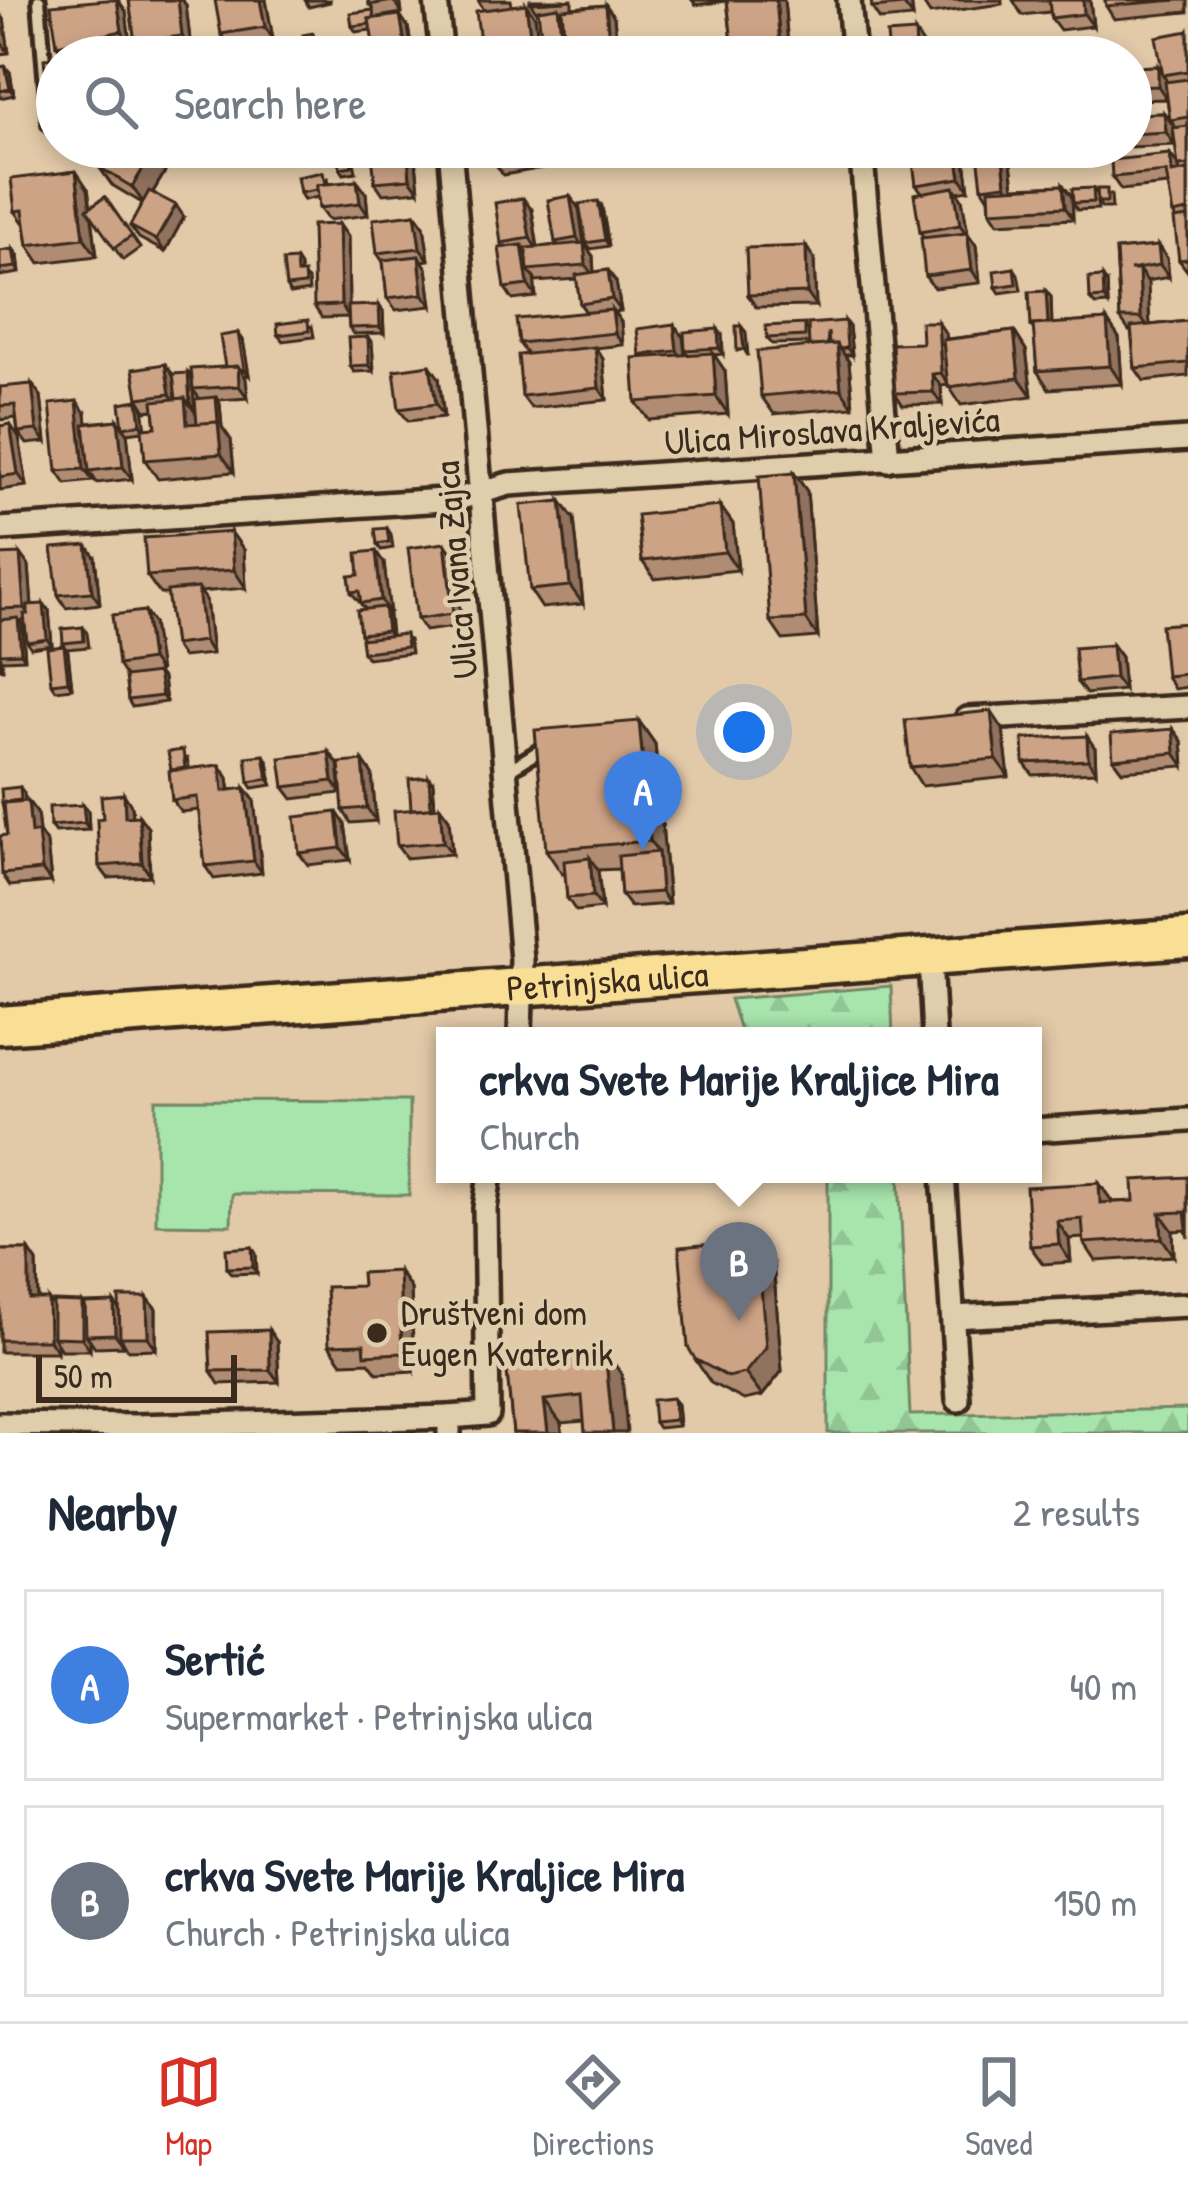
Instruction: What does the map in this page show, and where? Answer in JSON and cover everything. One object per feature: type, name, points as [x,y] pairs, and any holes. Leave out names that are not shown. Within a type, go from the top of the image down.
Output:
[{"type":"main road","name":"Petrinjska ulica","points":[[0,1025],[1188,938]]},
{"type":"street","points":[[436,0],[440,36]]},
{"type":"street","points":[[849,0],[852,36]]},
{"type":"street","name":"Ulica Ivana Zajca","points":[[452,168],[507,771],[524,986],[521,1027]]},
{"type":"street","points":[[864,168],[888,460]]},
{"type":"street","name":"Ulica Miroslava Kraljevića","points":[[0,529],[458,499],[509,484],[1188,439]]},
{"type":"street","points":[[954,719],[1188,707]]},
{"type":"street","points":[[930,958],[934,1027]]},
{"type":"street","points":[[1042,1129],[1188,1120]]},
{"type":"street","points":[[0,1424],[135,1430],[449,1425],[488,1414],[485,1208],[489,1183]]},
{"type":"street","points":[[944,1183],[958,1400]]},
{"type":"street","points":[[953,1317],[1188,1305]]},
{"type":"lane","points":[[39,0],[42,36]]},
{"type":"lane","points":[[507,771],[556,742]]},
{"type":"green space","points":[[891,986],[893,1027],[739,1027],[730,999]]},
{"type":"green space","points":[[156,1100],[409,1101],[409,1195],[232,1194],[231,1225],[156,1224]]},
{"type":"green space","points":[[828,1183],[899,1183],[910,1415],[1188,1409],[1188,1433],[828,1433]]},
{"type":"building","points":[[117,0],[122,31],[56,36],[51,5]]},
{"type":"building","points":[[129,0],[178,0],[182,36],[134,36]]},
{"type":"building","points":[[215,0],[260,0],[265,27],[221,34]]},
{"type":"building","points":[[727,0],[776,0],[779,36],[731,36]]},
{"type":"building","points":[[871,0],[904,0],[904,5],[872,8]]},
{"type":"building","points":[[1049,0],[1083,0],[1084,14],[1051,18]]},
{"type":"building","points":[[1105,0],[1177,0],[1106,6]]},
{"type":"building","points":[[526,4],[530,36],[479,36],[476,11]]},
{"type":"building","points":[[606,5],[608,36],[564,36],[562,9]]},
{"type":"building","points":[[558,7],[561,36],[541,36],[538,10]]},
{"type":"building","points":[[373,10],[370,24],[352,26],[350,13]]},
{"type":"building","points":[[400,15],[404,36],[372,36],[369,19]]},
{"type":"building","points":[[1188,31],[1188,71],[1163,75],[1156,37]]},
{"type":"building","points":[[5,66],[10,89],[0,91],[0,67]]},
{"type":"building","points":[[1152,66],[1158,66],[1158,86],[1152,86]]},
{"type":"building","points":[[1188,79],[1188,117],[1170,120],[1165,82]]},
{"type":"building","points":[[1152,113],[1164,113],[1166,132],[1152,133]]},
{"type":"building","points":[[1188,126],[1188,165],[1178,166],[1173,128]]},
{"type":"building","points":[[1170,154],[1172,173],[1188,170],[1188,211],[1173,214],[1166,172],[1112,177],[1111,168],[1152,168],[1152,156]]},
{"type":"building","points":[[101,168],[143,168],[132,187]]},
{"type":"building","points":[[373,168],[409,168],[410,179],[375,182]]},
{"type":"building","points":[[914,168],[959,168],[961,178],[916,185]]},
{"type":"building","points":[[980,168],[1004,168],[1006,184],[982,187]]},
{"type":"building","points":[[76,171],[84,238],[28,245],[23,210],[15,211],[11,179]]},
{"type":"building","points":[[323,172],[325,184],[300,193],[297,177]]},
{"type":"building","points":[[357,181],[360,203],[319,208],[317,185]]},
{"type":"building","points":[[1063,185],[1065,207],[990,211],[989,189]]},
{"type":"building","points":[[954,187],[960,225],[920,232],[914,194]]},
{"type":"building","points":[[1093,188],[1094,202],[1073,203],[1072,189]]},
{"type":"building","points":[[1097,189],[1107,189],[1107,202],[1098,202]]},
{"type":"building","points":[[149,191],[176,205],[156,240],[130,226]]},
{"type":"building","points":[[570,196],[577,238],[555,242],[548,200]]},
{"type":"building","points":[[105,197],[132,236],[114,248],[87,209]]},
{"type":"building","points":[[523,198],[530,238],[501,243],[495,203]]},
{"type":"building","points":[[598,201],[605,240],[586,243],[579,204]]},
{"type":"building","points":[[415,214],[420,248],[377,253],[373,219]]},
{"type":"building","points":[[1188,217],[1188,259],[1179,260],[1174,219]]},
{"type":"building","points":[[339,224],[341,305],[314,306],[312,225]]},
{"type":"building","points":[[967,233],[972,270],[925,276],[921,238]]},
{"type":"building","points":[[584,243],[586,265],[528,270],[526,248]]},
{"type":"building","points":[[522,245],[528,285],[505,288],[499,248]]},
{"type":"building","points":[[806,246],[807,293],[748,295],[746,248]]},
{"type":"building","points":[[1158,246],[1160,265],[1130,270],[1139,270],[1141,318],[1120,318],[1116,250]]},
{"type":"building","points":[[13,249],[16,267],[0,269],[0,251]]},
{"type":"building","points":[[419,256],[423,294],[387,298],[383,260]]},
{"type":"building","points":[[296,260],[297,274],[304,273],[305,285],[286,287],[283,261]]},
{"type":"building","points":[[1014,268],[1016,284],[996,287],[994,271]]},
{"type":"building","points":[[608,270],[612,299],[580,304],[576,275]]},
{"type":"building","points":[[1103,277],[1104,298],[1090,299],[1089,278]]},
{"type":"building","points":[[1046,291],[1048,324],[1031,326],[1029,292]]},
{"type":"building","points":[[379,305],[380,327],[349,328],[348,306]]},
{"type":"building","points":[[612,310],[615,333],[519,343],[516,319]]},
{"type":"building","points":[[308,320],[309,331],[278,335],[277,324]]},
{"type":"building","points":[[1107,320],[1110,366],[1037,371],[1033,325]]},
{"type":"building","points":[[845,321],[847,348],[829,344],[828,332],[827,345],[809,346],[808,324]]},
{"type":"building","points":[[1188,321],[1188,363],[1135,368],[1131,327]]},
{"type":"building","points":[[921,322],[938,322],[941,373],[932,374],[933,392],[895,393],[892,344],[922,343]]},
{"type":"building","points":[[674,324],[677,351],[640,355],[637,329]]},
{"type":"building","points":[[805,324],[805,336],[767,338],[766,326]]},
{"type":"building","points":[[736,326],[741,326],[744,349],[737,351]]},
{"type":"building","points":[[718,329],[719,348],[685,350],[684,332]]},
{"type":"building","points":[[1014,331],[1019,378],[948,387],[943,340]]},
{"type":"building","points":[[238,333],[241,370],[225,367],[220,336]]},
{"type":"building","points":[[368,337],[369,365],[350,366],[348,338]]},
{"type":"building","points":[[837,344],[841,389],[761,396],[757,351]]},
{"type":"building","points":[[595,347],[599,388],[522,396],[518,355]]},
{"type":"building","points":[[713,353],[716,396],[636,402],[633,358]]},
{"type":"building","points":[[165,364],[170,394],[138,398],[133,369]]},
{"type":"building","points":[[430,365],[436,404],[399,409],[394,370]]},
{"type":"building","points":[[238,366],[239,386],[193,389],[191,369]]},
{"type":"building","points":[[188,373],[190,404],[185,398],[176,399],[173,374]]},
{"type":"building","points":[[32,384],[37,430],[18,432],[15,405],[0,406],[0,387]]},
{"type":"building","points":[[216,397],[218,422],[197,424],[195,399]]},
{"type":"building","points":[[185,398],[187,424],[218,422],[221,454],[145,460],[142,428],[156,427],[153,401]]},
{"type":"building","points":[[138,400],[141,424],[123,427],[120,403]]},
{"type":"building","points":[[77,401],[84,469],[57,471],[50,404]]},
{"type":"building","points":[[118,420],[123,467],[89,471],[84,424]]},
{"type":"building","points":[[10,424],[18,474],[0,477],[0,426]]},
{"type":"building","points":[[794,473],[806,619],[770,621],[759,476]]},
{"type":"building","points":[[561,501],[570,586],[530,590],[521,505]]},
{"type":"building","points":[[720,506],[725,552],[642,561],[637,515]]},
{"type":"building","points":[[387,528],[389,542],[377,544],[375,529]]},
{"type":"building","points":[[231,532],[234,570],[147,576],[144,538]]},
{"type":"building","points":[[445,543],[453,614],[417,619],[408,548]]},
{"type":"building","points":[[87,545],[92,592],[58,595],[52,548]]},
{"type":"building","points":[[376,551],[381,600],[361,603],[359,591],[351,592],[349,576],[359,575],[357,553]]},
{"type":"building","points":[[20,554],[24,608],[0,609],[0,555]]},
{"type":"building","points":[[198,588],[204,641],[174,645],[167,591]]},
{"type":"building","points":[[44,604],[47,639],[27,642],[24,614],[28,614],[28,605]]},
{"type":"building","points":[[384,607],[387,631],[360,634],[357,610]]},
{"type":"building","points":[[145,611],[151,660],[118,665],[112,615]]},
{"type":"building","points":[[18,618],[21,653],[0,654],[0,620]]},
{"type":"building","points":[[1188,623],[1188,674],[1166,676],[1161,625]]},
{"type":"building","points":[[83,627],[84,641],[63,643],[62,629]]},
{"type":"building","points":[[405,634],[407,647],[363,652],[361,639]]},
{"type":"building","points":[[1112,645],[1115,678],[1077,682],[1074,648]]},
{"type":"building","points":[[64,646],[68,681],[51,683],[47,648]]},
{"type":"building","points":[[158,673],[162,696],[128,700],[125,677]]},
{"type":"building","points":[[991,711],[996,759],[910,767],[905,720]]},
{"type":"building","points":[[639,721],[650,841],[546,850],[535,730]]},
{"type":"building","points":[[1173,729],[1175,753],[1113,759],[1111,734]]},
{"type":"building","points":[[1087,736],[1088,760],[1024,763],[1023,739]]},
{"type":"building","points":[[183,750],[185,768],[171,770],[168,752]]},
{"type":"building","points":[[329,752],[333,781],[284,787],[280,758]]},
{"type":"building","points":[[264,755],[268,779],[249,782],[246,757]]},
{"type":"building","points":[[363,761],[367,808],[343,810],[339,763]]},
{"type":"building","points":[[220,765],[223,791],[245,788],[254,861],[205,866],[197,797],[172,800],[169,771]]},
{"type":"building","points":[[429,777],[431,808],[411,809],[409,779]]},
{"type":"building","points":[[20,787],[21,800],[2,802],[1,789]]},
{"type":"building","points":[[124,794],[125,817],[139,816],[142,863],[99,866],[101,796]]},
{"type":"building","points":[[28,801],[31,833],[38,832],[42,870],[2,874],[0,836],[7,835],[4,803]]},
{"type":"building","points":[[83,805],[85,823],[50,826],[49,807]]},
{"type":"building","points":[[440,807],[443,842],[397,846],[394,811]]},
{"type":"building","points":[[337,812],[341,848],[299,853],[295,817]]},
{"type":"building","points":[[658,852],[661,892],[621,895],[618,856]]},
{"type":"building","points":[[590,858],[593,896],[567,898],[564,861]]},
{"type":"building","points":[[1188,1177],[1188,1236],[1185,1212],[1160,1213],[1162,1238],[1084,1243],[1082,1219],[1057,1221],[1059,1244],[1030,1246],[1026,1187],[1099,1183],[1100,1203],[1134,1201],[1133,1180]]},
{"type":"building","points":[[757,1240],[766,1347],[745,1373],[728,1377],[695,1359],[688,1347],[679,1247]]},
{"type":"building","points":[[252,1247],[253,1267],[227,1268],[226,1249]]},
{"type":"building","points":[[0,1250],[29,1250],[29,1299],[48,1299],[49,1340],[0,1340]]},
{"type":"building","name":"Društveni dom Eugen Kvaternik","points":[[399,1271],[402,1353],[365,1355],[364,1344],[329,1345],[326,1287],[362,1286],[361,1273]]},
{"type":"building","points":[[119,1297],[147,1297],[148,1337],[120,1337]]},
{"type":"building","points":[[53,1301],[82,1302],[82,1338],[53,1337]]},
{"type":"building","points":[[114,1302],[115,1334],[86,1335],[85,1303]]},
{"type":"building","points":[[269,1330],[270,1370],[211,1371],[209,1332]]},
{"type":"building","points":[[605,1351],[613,1433],[585,1433],[582,1396],[544,1400],[548,1433],[513,1433],[506,1361]]},
{"type":"building","points":[[673,1398],[675,1420],[654,1422],[652,1400]]},
{"type":"place","name":"Sertić","points":[[643,850]]},
{"type":"place","name":"crkva Svete Marije Kraljice Mira","points":[[739,1321]]},
{"type":"place","name":"Društveni dom Eugen Kvaternik","points":[[377,1333]]}]
